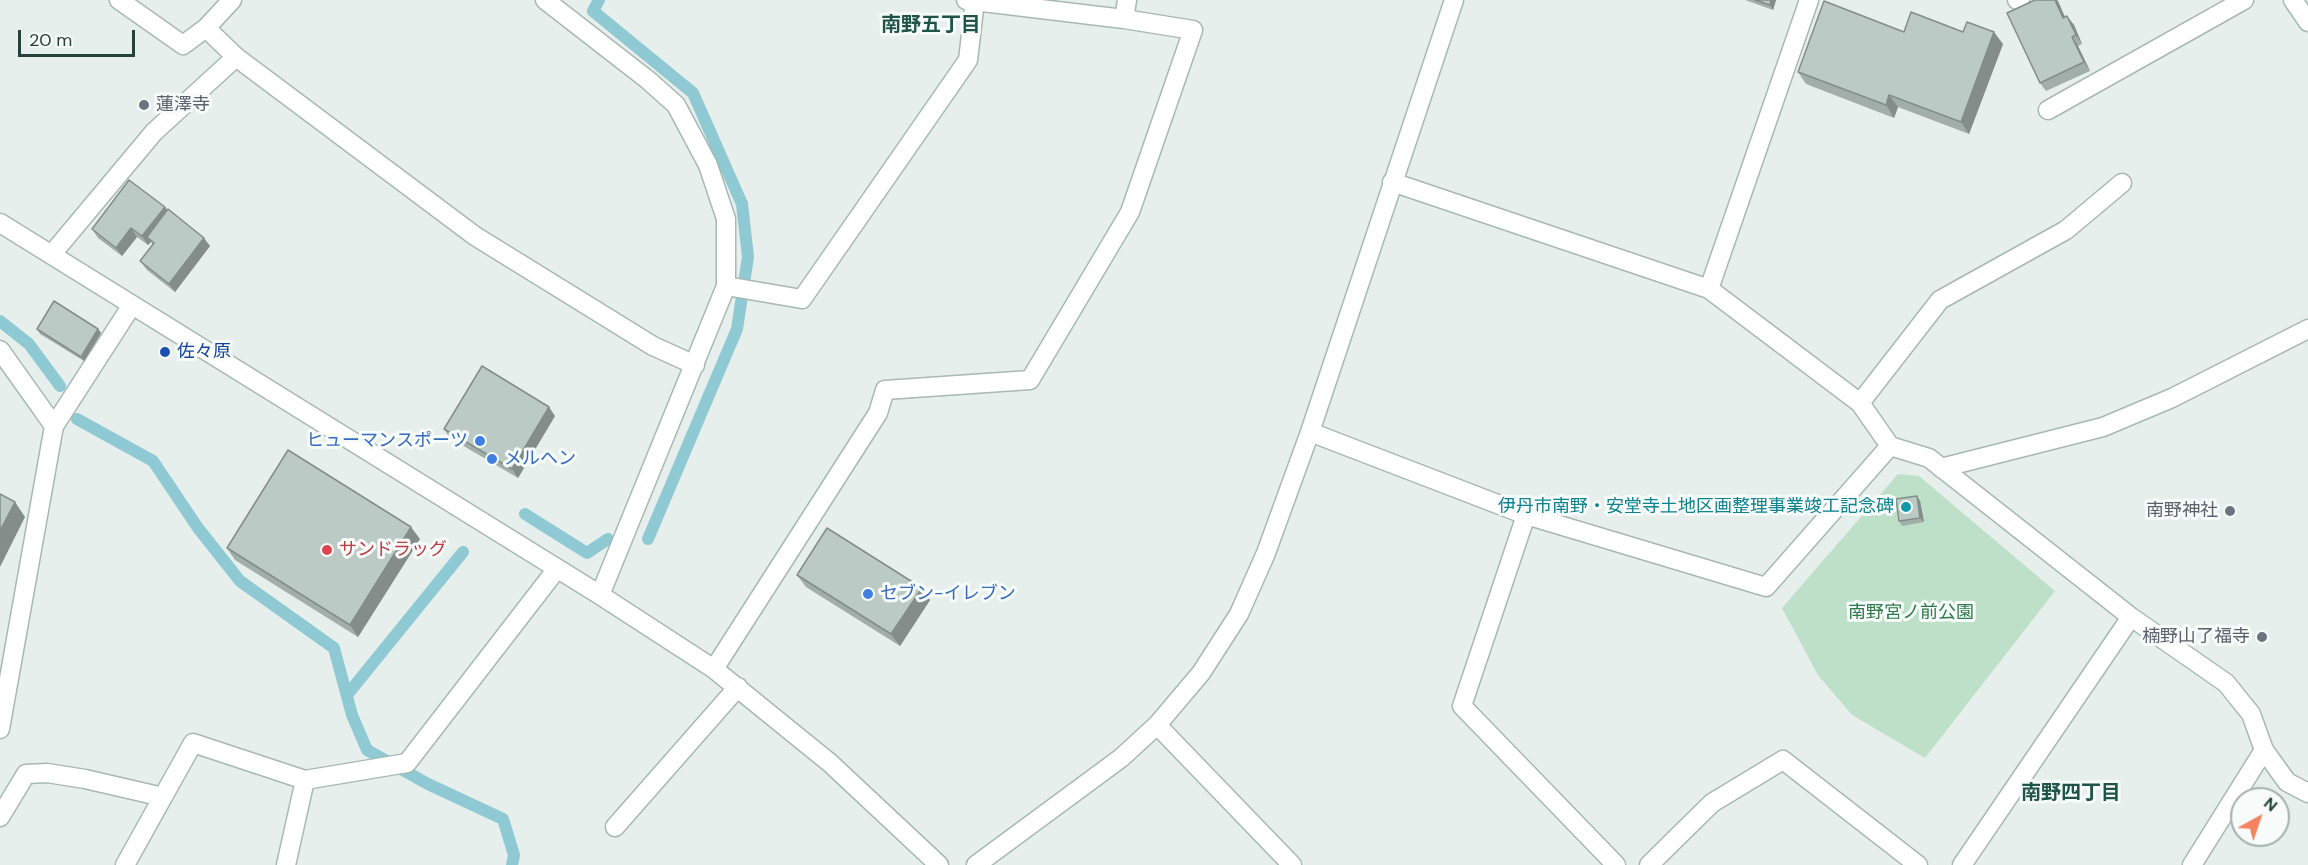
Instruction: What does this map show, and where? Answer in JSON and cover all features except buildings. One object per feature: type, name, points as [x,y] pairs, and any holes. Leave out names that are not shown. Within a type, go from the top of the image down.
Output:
[{"type":"street","points":[[119,0],[183,45],[206,28],[232,0]]},
{"type":"street","points":[[545,0],[648,80],[676,105],[708,165],[726,219],[726,286],[600,595]]},
{"type":"street","points":[[1124,19],[1127,0]]},
{"type":"street","points":[[976,865],[1121,758],[1157,725],[1201,673],[1239,614],[1266,553],[1310,432],[1454,0]]},
{"type":"street","points":[[1709,289],[1809,0]]},
{"type":"street","points":[[2049,110],[2244,0]]},
{"type":"street","points":[[2293,0],[2308,22]]},
{"type":"street","points":[[714,669],[878,413],[885,390],[1030,380],[1130,212],[1193,30],[1124,19],[971,1],[968,60],[802,299],[726,286]]},
{"type":"street","points":[[206,28],[236,57],[475,236],[653,346],[695,365]]},
{"type":"street","points":[[52,254],[154,132],[236,57]]},
{"type":"street","points":[[1392,182],[1709,289],[1860,403],[1890,446],[1929,458],[2131,617],[2226,683],[2251,714],[2264,750],[2287,782],[2308,793]]},
{"type":"street","points":[[1860,403],[1940,300],[2066,230],[2122,183]]},
{"type":"street","points":[[0,223],[556,570],[600,595],[714,669],[830,763],[939,865]]},
{"type":"street","points":[[0,729],[54,426],[132,304]]},
{"type":"street","points":[[1941,468],[2103,427],[2172,398],[2308,329]]},
{"type":"street","points":[[0,350],[54,426]]},
{"type":"street","points":[[1310,432],[1526,515],[1766,587],[1890,446]]},
{"type":"street","points":[[1526,515],[1462,706],[1616,865]]},
{"type":"street","points":[[125,865],[193,743],[305,780],[407,763],[556,570]]},
{"type":"street","points":[[1962,865],[2131,617]]},
{"type":"street","points":[[615,827],[738,687]]},
{"type":"street","points":[[1157,725],[1292,865]]},
{"type":"street","points":[[2192,865],[2264,750]]},
{"type":"street","points":[[1648,865],[1712,803],[1783,760],[1918,865]]},
{"type":"street","points":[[0,816],[5,790],[26,774],[47,773],[163,798]]},
{"type":"street","points":[[286,865],[305,780]]},
{"type":"green space","name":"南野宮ノ前公園","points":[[1898,474],[1919,476],[2055,591],[1925,758],[1852,715],[1818,675],[1782,608]]},
{"type":"waterway","points":[[599,0],[593,11],[693,93],[742,204],[748,257],[737,329],[648,539]]},
{"type":"waterway","points":[[0,321],[29,344],[60,386]]},
{"type":"waterway","points":[[77,419],[153,461],[198,528],[240,581],[334,648],[352,715],[367,750],[428,784],[503,819],[514,855],[512,865]]},
{"type":"waterway","points":[[525,514],[587,553],[608,539]]},
{"type":"waterway","points":[[347,695],[463,552]]},
{"type":"place","name":"蓮澤寺","points":[[144,105]]},
{"type":"place","name":"佐々原","points":[[165,352]]},
{"type":"place","name":"ヒューマンスポーツ","points":[[480,441]]},
{"type":"place","name":"メルヘン","points":[[492,459]]},
{"type":"place","name":"伊丹市南野・安堂寺土地区画整理事業竣工記念碑","points":[[1906,507]]},
{"type":"place","name":"南野神社","points":[[2230,511]]},
{"type":"place","name":"サンドラッグ","points":[[327,550]]},
{"type":"place","name":"セブン-イレブン","points":[[868,594]]},
{"type":"place","name":"楠野山了福寺","points":[[2262,637]]},
{"type":"district","name":"南野五丁目","points":[[931,26]]},
{"type":"district","name":"南野四丁目","points":[[2071,794]]}]
